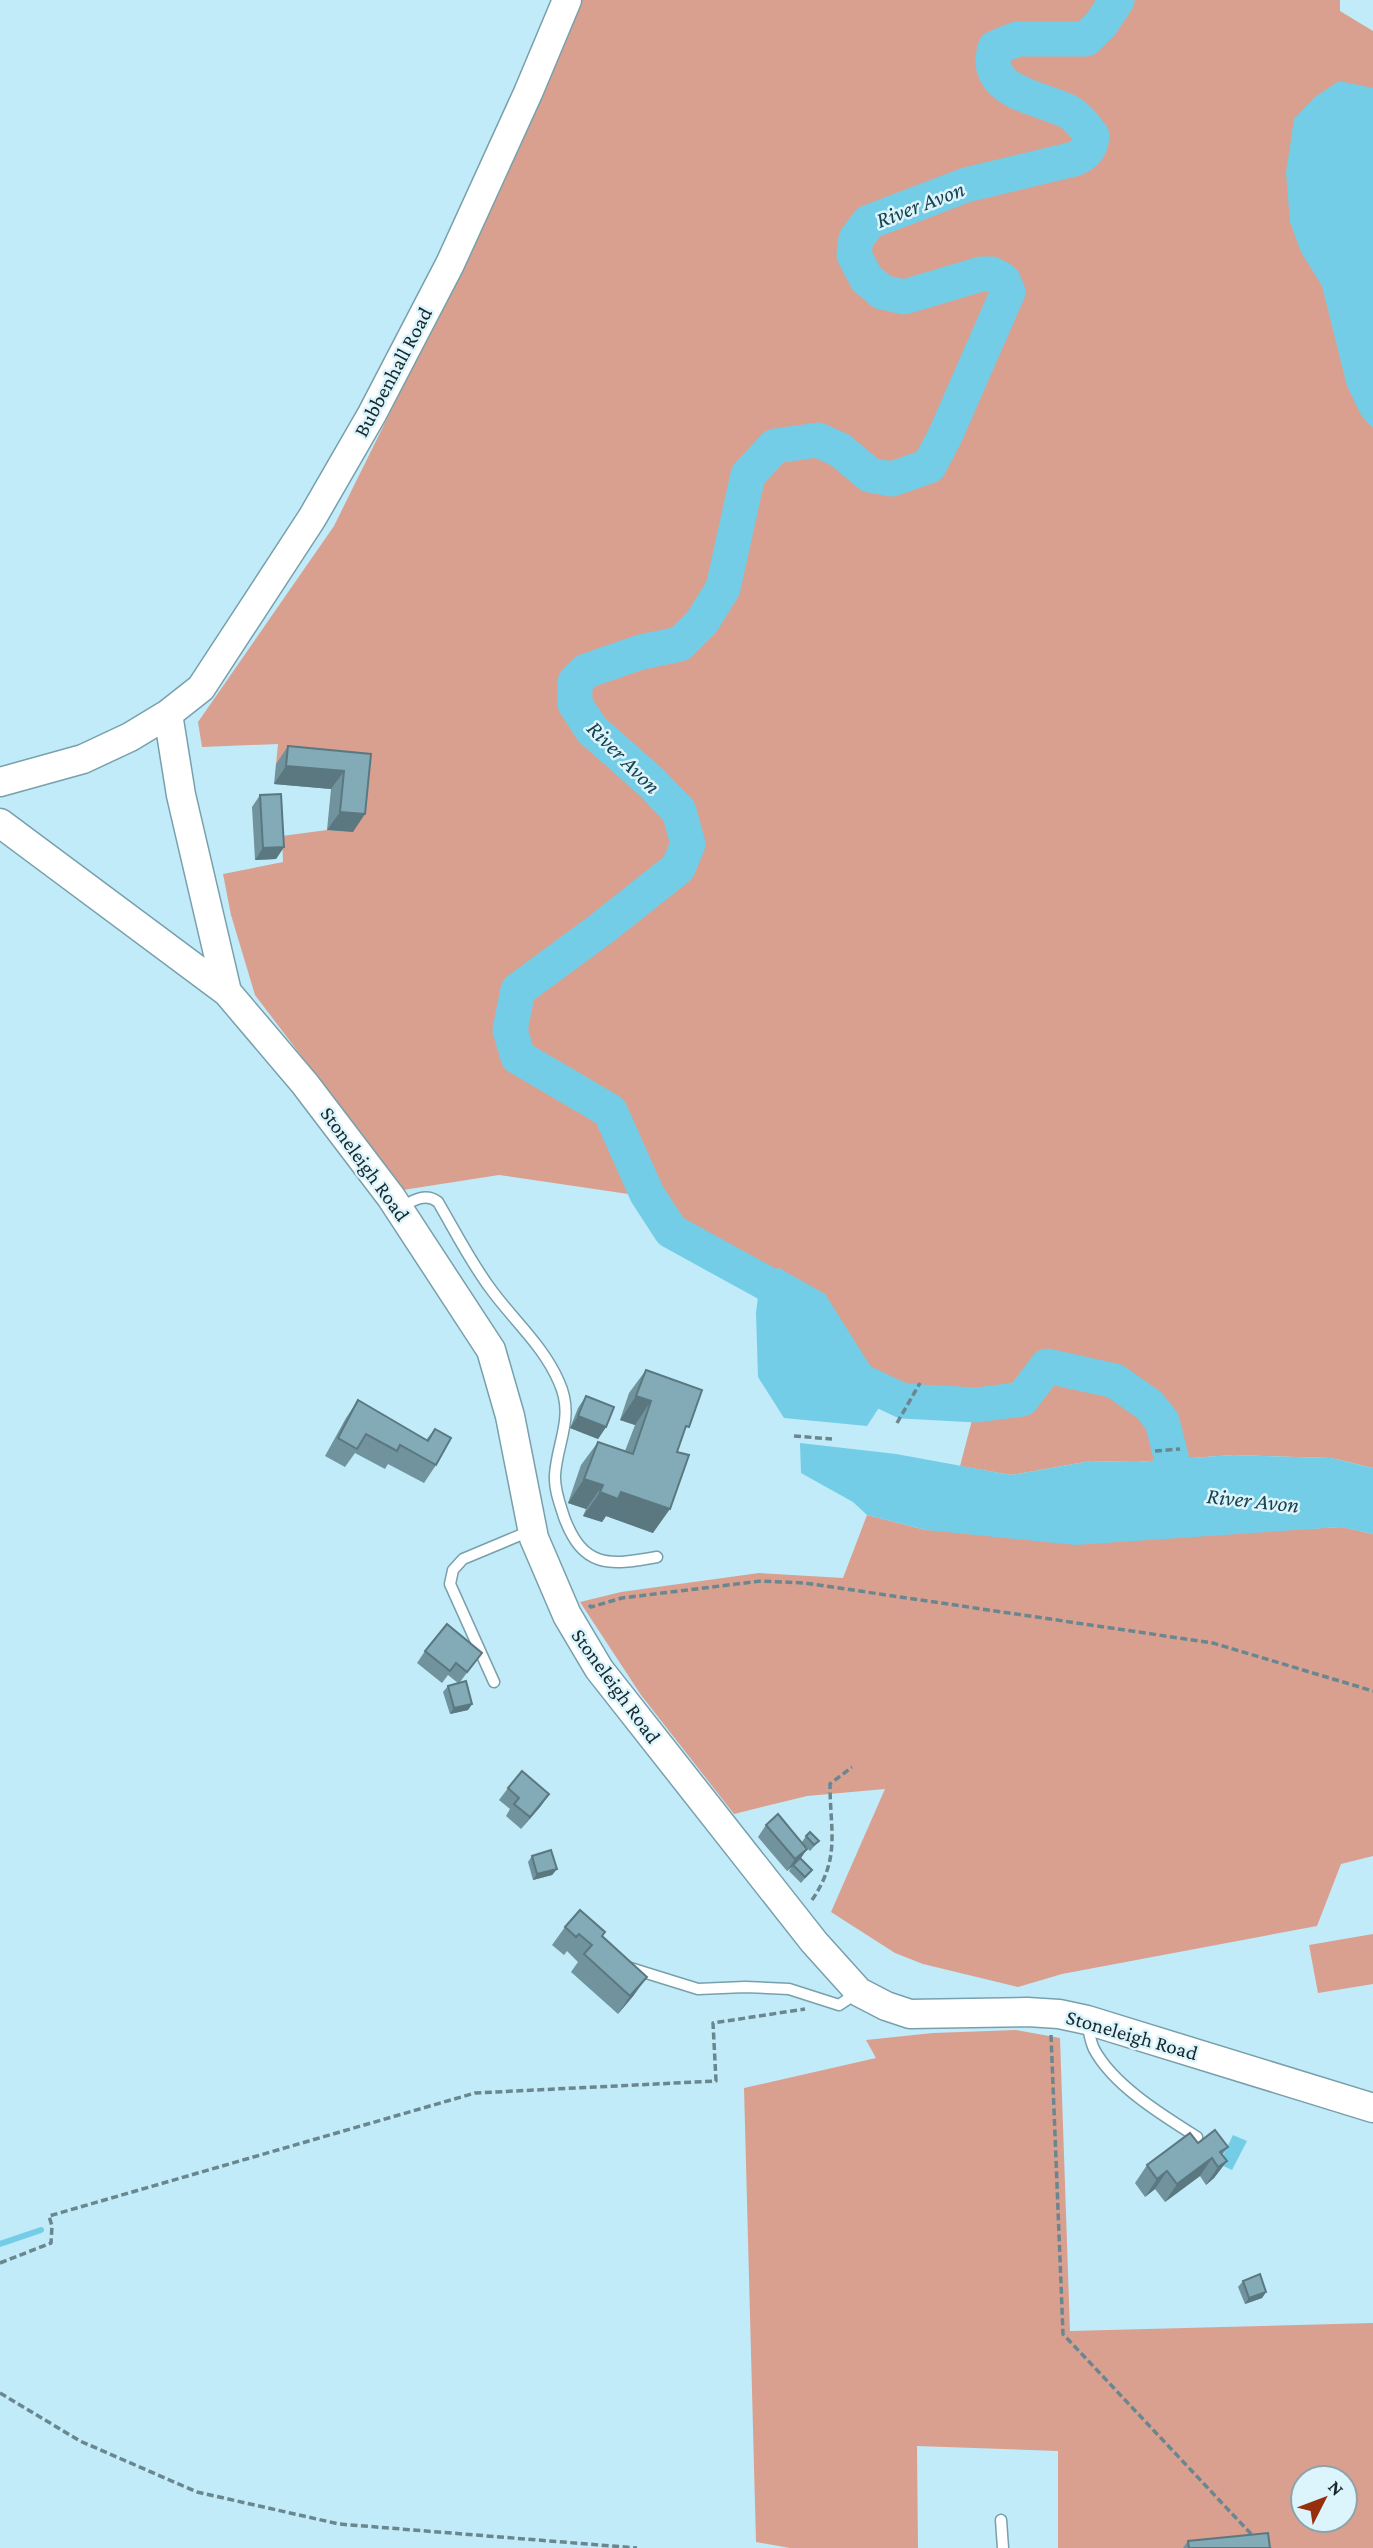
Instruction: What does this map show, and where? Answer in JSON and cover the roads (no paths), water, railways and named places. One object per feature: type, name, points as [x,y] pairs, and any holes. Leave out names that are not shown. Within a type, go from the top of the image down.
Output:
[{"type":"street","name":"Bubbenhall Road","points":[[0,782],[83,759],[130,737],[168,714],[201,688],[312,518],[372,414],[450,264],[567,0]]},
{"type":"street","points":[[168,714],[183,807],[227,992]]},
{"type":"street","name":"Stoneleigh Road","points":[[0,823],[227,992],[305,1084],[398,1209],[491,1350],[510,1416],[533,1529],[566,1615],[599,1669],[801,1925],[859,1992],[886,2006],[910,2014],[1050,2013],[1087,2020],[1373,2108]]},
{"type":"lane","points":[[398,1209],[421,1197],[432,1198],[438,1202],[461,1245],[491,1290],[526,1329],[558,1380],[565,1396],[566,1422],[555,1476],[558,1499],[573,1539],[599,1561],[619,1563],[657,1558]]},
{"type":"lane","points":[[494,1682],[450,1584],[453,1570],[463,1559],[533,1529]]},
{"type":"lane","points":[[617,1964],[698,1989],[789,1989],[822,2002],[839,2005],[859,1992]]},
{"type":"lane","points":[[1087,2020],[1093,2047],[1111,2074],[1197,2137]]},
{"type":"lane","points":[[1001,2520],[1003,2548]]},
{"type":"water","points":[[1339,81],[1373,88],[1373,428],[1361,415],[1347,386],[1322,286],[1301,252],[1290,222],[1286,173],[1294,119],[1315,97]]},
{"type":"water","points":[[779,1268],[825,1294],[888,1394],[867,1426],[784,1418],[758,1377],[756,1313],[760,1280]]},
{"type":"water","points":[[800,1443],[896,1454],[1011,1475],[1091,1461],[1136,1462],[1233,1455],[1331,1458],[1373,1468],[1373,1534],[1341,1527],[1075,1545],[926,1530],[867,1515],[853,1502],[801,1473]]},
{"type":"water","points":[[1233,2135],[1247,2141],[1232,2170],[1219,2164]]},
{"type":"waterway","name":"River Avon","points":[[797,1309],[791,1297],[671,1231],[647,1194],[610,1111],[518,1057],[510,1030],[518,990],[678,868],[688,844],[679,811],[651,782],[592,730],[575,704],[575,682],[586,671],[641,652],[680,644],[702,622],[723,588],[748,475],[775,446],[818,440],[840,450],[870,475],[892,479],[929,466],[945,436],[1008,292],[1003,280],[992,274],[981,274],[904,297],[882,292],[866,278],[854,255],[856,239],[869,222],[966,185],[1074,159],[1084,153],[1089,148],[1092,136],[1082,123],[1069,112],[1029,97],[1005,84],[997,75],[993,63],[995,48],[1017,39],[1086,39],[1101,24],[1117,0]]},
{"type":"waterway","name":"River Avon","points":[[846,1374],[903,1401],[977,1405],[1022,1399],[1047,1366],[1115,1381],[1149,1405],[1162,1421],[1180,1492],[1192,1493]]},
{"type":"waterway","points":[[0,2244],[41,2230]]}]
